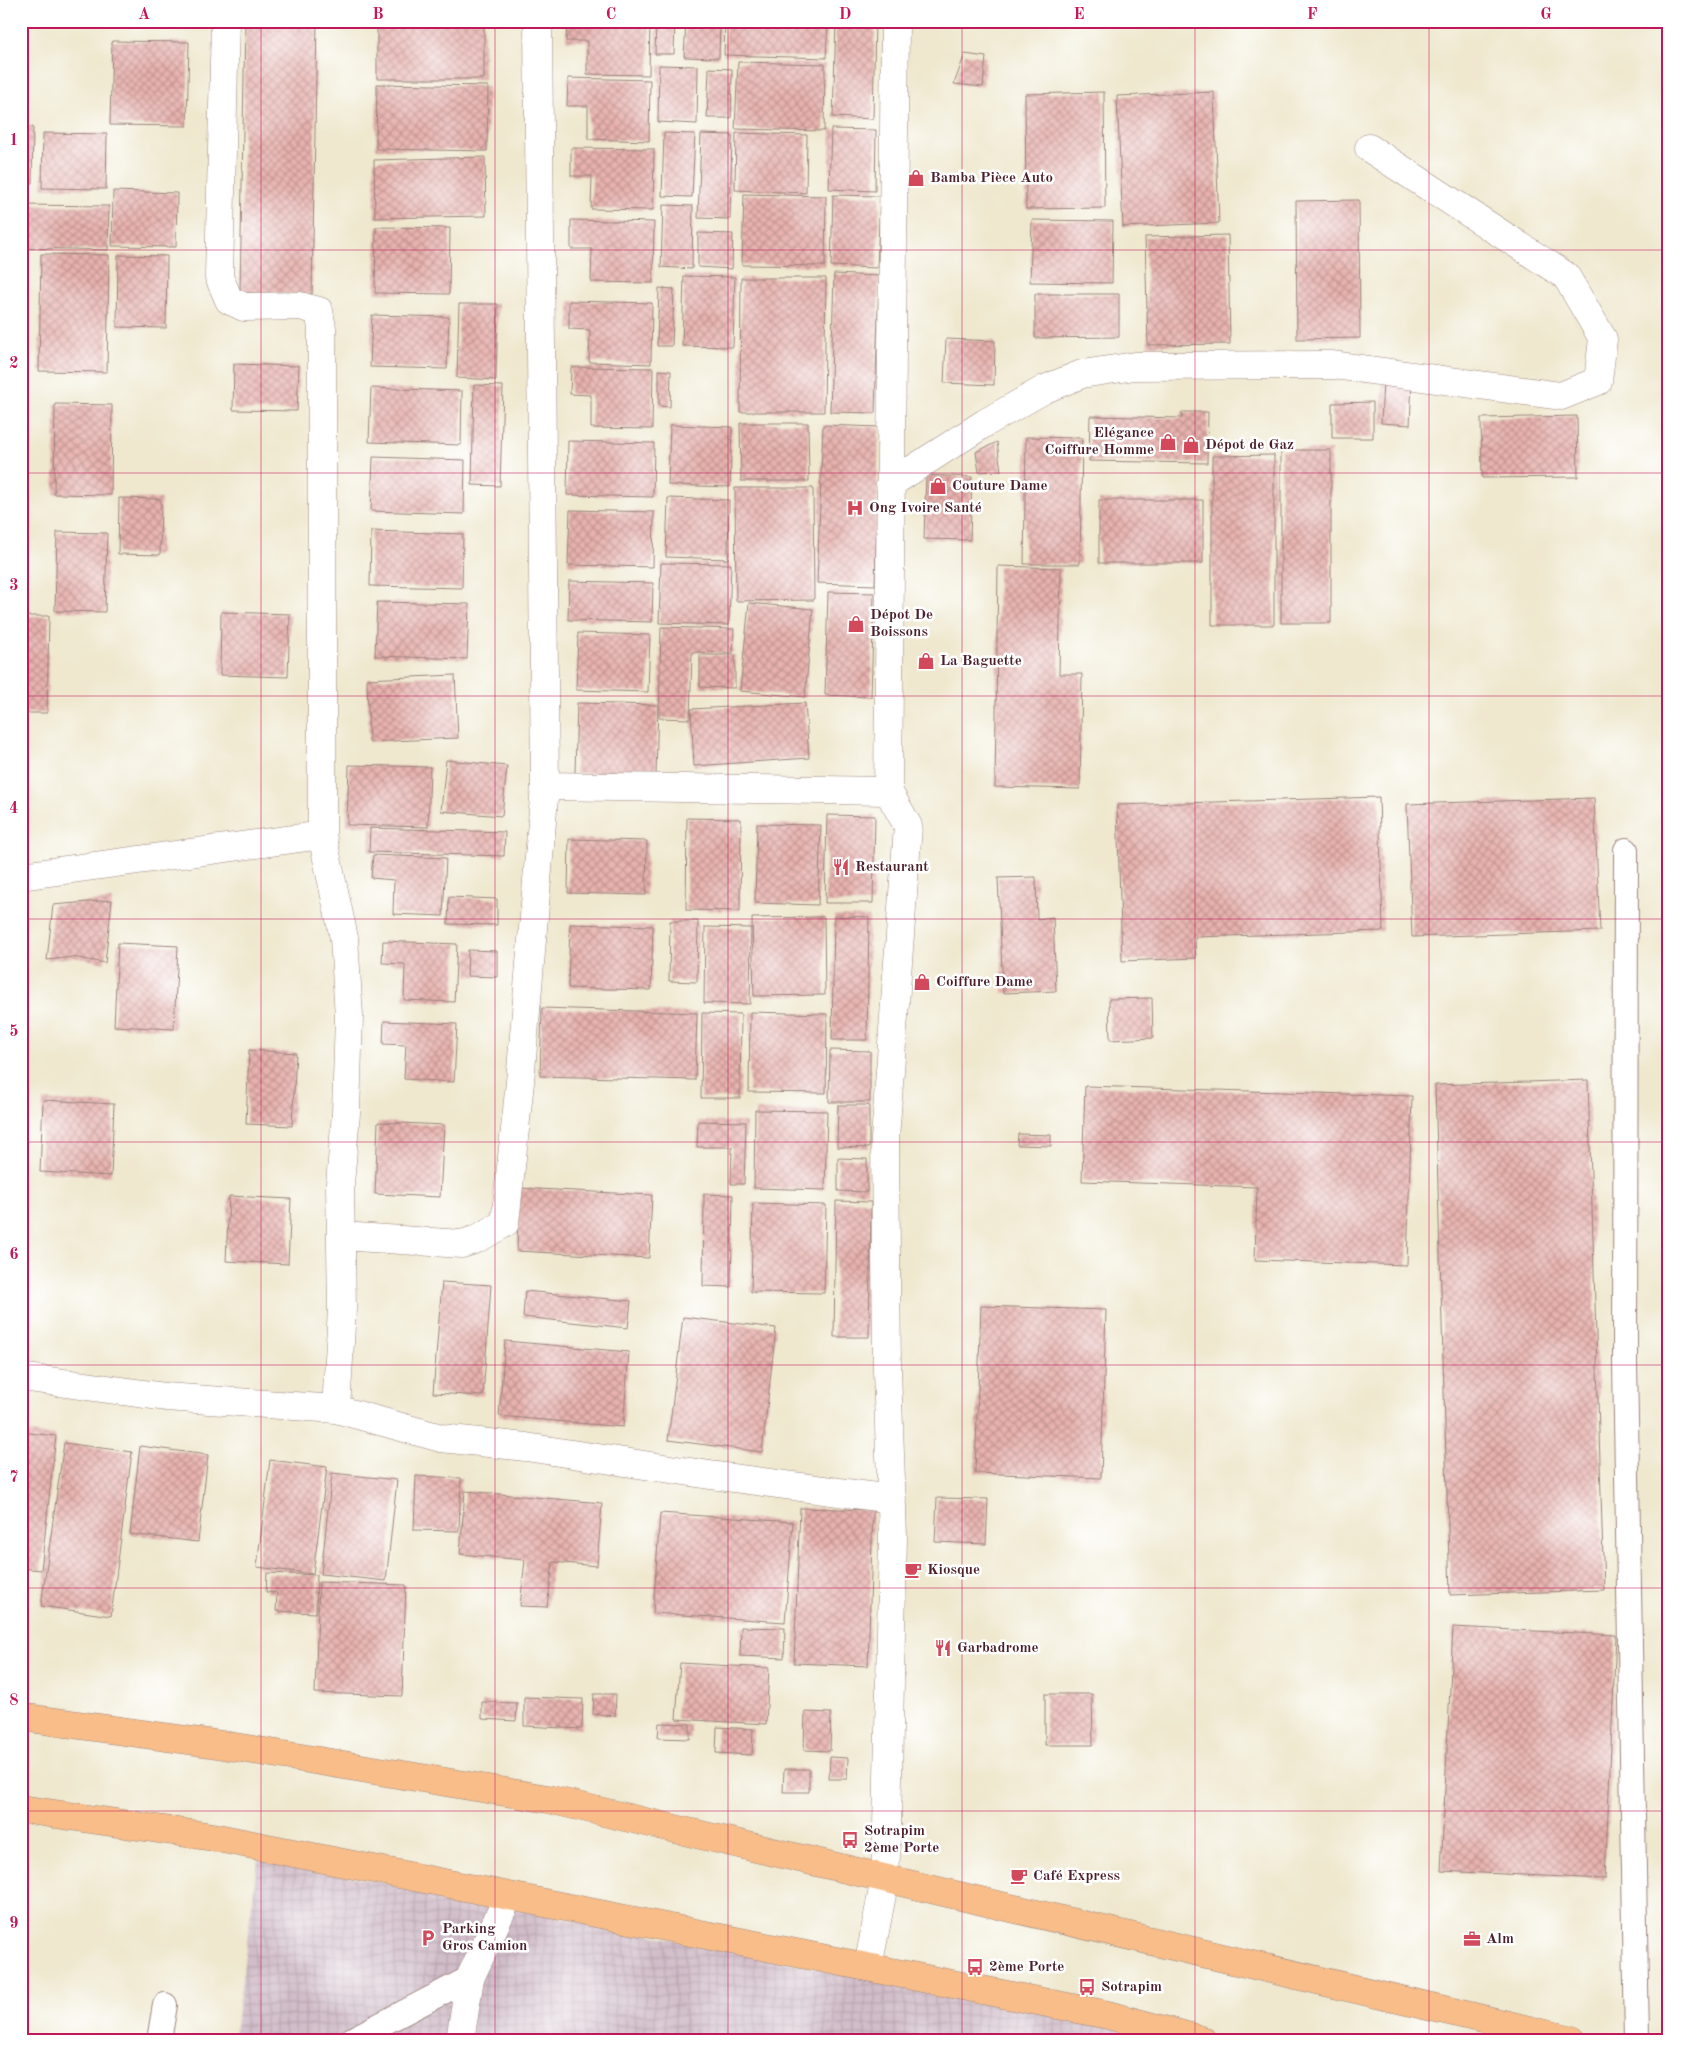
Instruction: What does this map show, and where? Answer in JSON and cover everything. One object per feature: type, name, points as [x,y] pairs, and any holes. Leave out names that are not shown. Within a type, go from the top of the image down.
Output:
[{"type":"main road","points":[[21,1717],[223,1745],[548,1799],[1572,2040]]},
{"type":"main road","points":[[21,1809],[213,1837],[1108,2015],[1202,2040]]},
{"type":"street","points":[[225,21],[219,277],[229,300],[244,308],[300,306],[318,311],[322,328],[322,835],[334,883],[344,938],[350,1016],[346,1113],[340,1184],[342,1309],[336,1409]]},
{"type":"street","points":[[341,1236],[462,1244],[477,1239],[505,1223],[520,1082],[545,786],[538,21]]},
{"type":"street","points":[[868,1967],[885,1879],[893,1556],[887,1371],[885,1139],[908,826],[888,791],[895,21]]},
{"type":"street","points":[[890,484],[985,423],[1045,388],[1082,374],[1135,366],[1333,365],[1561,396],[1598,380],[1603,339],[1566,276],[1369,148]]},
{"type":"street","points":[[545,786],[888,791]]},
{"type":"street","points":[[21,876],[322,835]]},
{"type":"street","points":[[21,1377],[166,1397],[336,1409],[441,1438],[526,1447],[710,1476],[892,1499]]},
{"type":"street","points":[[460,2040],[470,1978],[508,1896]]},
{"type":"lane","points":[[1626,850],[1625,1362],[1637,2040]]},
{"type":"lane","points":[[351,2040],[470,1978]]},
{"type":"lane","points":[[159,2040],[165,2005]]},
{"type":"path","points":[[1448,21],[1448,26]]},
{"type":"shaded area","points":[[258,1858],[1187,2040],[234,2040]]},
{"type":"building","points":[[245,21],[317,21],[312,294],[240,293]]},
{"type":"building","points":[[377,21],[484,21],[484,79],[377,79]]},
{"type":"building","points":[[567,21],[650,21],[649,75],[587,74],[587,41],[566,41]]},
{"type":"building","points":[[656,21],[675,21],[674,54],[655,54]]},
{"type":"building","points":[[686,21],[720,21],[719,58],[684,57]]},
{"type":"building","points":[[725,21],[828,21],[826,58],[724,55]]},
{"type":"building","points":[[836,21],[875,21],[873,119],[833,117]]},
{"type":"building","points":[[112,41],[189,42],[187,126],[110,125]]},
{"type":"building","points":[[965,54],[986,57],[983,87],[954,84]]},
{"type":"building","points":[[738,62],[825,64],[824,131],[735,129]]},
{"type":"building","points":[[659,65],[698,66],[697,124],[658,122]]},
{"type":"building","points":[[709,68],[732,69],[731,118],[707,118]]},
{"type":"building","points":[[568,78],[650,80],[649,141],[588,139],[588,106],[567,106]]},
{"type":"building","points":[[377,84],[488,86],[487,151],[376,149]]},
{"type":"building","points":[[1104,92],[1105,208],[1026,209],[1025,94]]},
{"type":"building","points":[[1214,92],[1219,223],[1123,227],[1117,96]]},
{"type":"building","points":[[21,127],[33,127],[32,183],[21,183]]},
{"type":"building","points":[[831,129],[876,130],[875,191],[829,189]]},
{"type":"building","points":[[43,133],[107,134],[106,189],[42,188]]},
{"type":"building","points":[[664,133],[695,134],[692,197],[662,196]]},
{"type":"building","points":[[736,133],[807,135],[806,193],[735,190]]},
{"type":"building","points":[[701,134],[732,135],[730,219],[698,218]]},
{"type":"building","points":[[571,148],[654,149],[653,210],[591,209],[592,176],[571,176]]},
{"type":"building","points":[[485,157],[486,216],[375,218],[374,160]]},
{"type":"building","points":[[113,191],[177,193],[176,247],[112,246]]},
{"type":"building","points":[[744,194],[826,196],[825,266],[742,265]]},
{"type":"building","points":[[833,195],[880,196],[877,268],[831,266]]},
{"type":"building","points":[[1359,200],[1360,338],[1297,339],[1296,201]]},
{"type":"building","points":[[21,205],[109,206],[108,250],[21,248]]},
{"type":"building","points":[[663,205],[693,206],[692,269],[661,267]]},
{"type":"building","points":[[571,220],[654,222],[653,283],[591,282],[592,249],[571,249]]},
{"type":"building","points":[[1032,220],[1113,221],[1112,283],[1030,282]]},
{"type":"building","points":[[376,227],[450,228],[449,294],[375,293]]},
{"type":"building","points":[[698,233],[733,234],[732,269],[698,267]]},
{"type":"building","points":[[1228,235],[1230,344],[1148,345],[1145,237]]},
{"type":"building","points":[[41,254],[109,255],[107,372],[39,371]]},
{"type":"building","points":[[118,255],[167,256],[166,328],[117,327]]},
{"type":"building","points":[[834,274],[879,276],[875,413],[830,412]]},
{"type":"building","points":[[684,276],[735,277],[733,347],[682,346]]},
{"type":"building","points":[[741,278],[826,278],[824,412],[740,412]]},
{"type":"building","points":[[659,288],[674,289],[672,346],[657,346]]},
{"type":"building","points":[[1035,294],[1119,294],[1119,337],[1035,338]]},
{"type":"building","points":[[569,301],[652,303],[651,364],[589,362],[590,330],[569,329]]},
{"type":"building","points":[[459,304],[498,304],[496,380],[457,378]]},
{"type":"building","points":[[372,315],[449,317],[447,369],[370,367]]},
{"type":"building","points":[[946,339],[995,341],[994,385],[944,383]]},
{"type":"building","points":[[234,364],[299,366],[297,411],[233,410]]},
{"type":"building","points":[[571,367],[653,368],[652,429],[591,428],[591,395],[570,394]]},
{"type":"building","points":[[659,370],[671,371],[670,407],[659,406]]},
{"type":"building","points":[[1383,380],[1412,381],[1410,425],[1381,423]]},
{"type":"building","points":[[474,385],[503,386],[500,486],[472,485]]},
{"type":"building","points":[[371,388],[462,391],[461,445],[369,442]]},
{"type":"building","points":[[1373,402],[1373,438],[1332,438],[1332,403]]},
{"type":"building","points":[[55,404],[112,405],[111,495],[54,494]]},
{"type":"building","points":[[1182,412],[1208,412],[1207,463],[1089,461],[1090,416],[1182,418]]},
{"type":"building","points":[[1577,416],[1578,477],[1482,478],[1481,418]]},
{"type":"building","points":[[740,423],[808,423],[809,481],[741,481]]},
{"type":"building","points":[[670,425],[732,427],[730,487],[668,485]]},
{"type":"building","points":[[823,425],[879,427],[875,585],[817,583]]},
{"type":"building","points":[[1026,437],[1082,438],[1080,564],[1024,564]]},
{"type":"building","points":[[568,441],[654,443],[653,497],[567,495]]},
{"type":"building","points":[[997,442],[1001,471],[979,472],[976,452]]},
{"type":"building","points":[[1281,450],[1331,450],[1331,623],[1281,623]]},
{"type":"building","points":[[1274,455],[1274,625],[1212,625],[1212,456]]},
{"type":"building","points":[[373,457],[465,460],[464,514],[371,511]]},
{"type":"building","points":[[926,475],[972,477],[970,540],[924,539]]},
{"type":"building","points":[[735,488],[813,488],[814,600],[736,601]]},
{"type":"building","points":[[119,498],[161,499],[160,555],[118,554]]},
{"type":"building","points":[[668,498],[729,500],[728,559],[666,557]]},
{"type":"building","points":[[1099,500],[1203,500],[1203,563],[1099,563]]},
{"type":"building","points":[[570,510],[654,512],[653,567],[568,565]]},
{"type":"building","points":[[371,531],[463,534],[462,588],[370,586]]},
{"type":"building","points":[[57,532],[107,533],[105,612],[55,611]]},
{"type":"building","points":[[661,563],[731,564],[729,625],[659,623]]},
{"type":"building","points":[[998,566],[1061,568],[1059,674],[1082,674],[1080,789],[995,787]]},
{"type":"building","points":[[569,581],[653,583],[652,622],[568,620]]},
{"type":"building","points":[[828,592],[874,593],[871,697],[825,695]]},
{"type":"building","points":[[377,602],[469,604],[467,659],[375,656]]},
{"type":"building","points":[[749,603],[813,609],[805,697],[740,691]]},
{"type":"building","points":[[221,612],[290,614],[288,677],[220,675]]},
{"type":"building","points":[[21,616],[49,616],[47,713],[21,713]]},
{"type":"building","points":[[661,627],[734,629],[733,653],[692,652],[690,719],[659,718]]},
{"type":"building","points":[[578,633],[650,635],[648,692],[576,690]]},
{"type":"building","points":[[700,655],[735,655],[735,688],[700,687]]},
{"type":"building","points":[[455,675],[458,738],[369,742],[367,679]]},
{"type":"building","points":[[577,703],[658,705],[656,775],[575,773]]},
{"type":"building","points":[[805,703],[809,758],[694,766],[691,709]]},
{"type":"building","points":[[446,760],[507,766],[502,816],[441,811]]},
{"type":"building","points":[[349,765],[430,767],[428,827],[347,825]]},
{"type":"building","points":[[1379,797],[1383,931],[1195,937],[1196,958],[1122,961],[1117,805]]},
{"type":"building","points":[[1594,798],[1600,931],[1412,937],[1407,804]]},
{"type":"building","points":[[827,815],[875,816],[873,903],[825,903]]},
{"type":"building","points":[[687,818],[741,819],[740,911],[686,910]]},
{"type":"building","points":[[757,824],[821,825],[818,905],[755,903]]},
{"type":"building","points":[[370,828],[505,832],[504,856],[369,852]]},
{"type":"building","points":[[569,839],[647,841],[646,895],[568,893]]},
{"type":"building","points":[[373,855],[446,858],[443,916],[393,914],[394,880],[371,878]]},
{"type":"building","points":[[1036,877],[1037,919],[1053,917],[1056,991],[1003,993],[998,878]]},
{"type":"building","points":[[449,897],[497,899],[497,925],[448,924]]},
{"type":"building","points":[[112,900],[105,963],[73,957],[47,960],[53,905]]},
{"type":"building","points":[[834,916],[869,917],[867,1040],[832,1040]]},
{"type":"building","points":[[824,917],[825,995],[754,996],[752,918]]},
{"type":"building","points":[[670,921],[698,921],[697,982],[669,981]]},
{"type":"building","points":[[570,924],[653,926],[651,990],[568,988]]},
{"type":"building","points":[[705,927],[751,928],[750,1004],[704,1003]]},
{"type":"building","points":[[383,941],[457,944],[454,1002],[404,1000],[405,964],[382,963]]},
{"type":"building","points":[[118,943],[178,946],[174,1029],[114,1026]]},
{"type":"building","points":[[468,950],[497,951],[497,977],[467,976]]},
{"type":"building","points":[[1152,998],[1153,1038],[1110,1040],[1109,999]]},
{"type":"building","points":[[542,1008],[697,1013],[695,1080],[540,1076]]},
{"type":"building","points":[[750,1012],[827,1014],[826,1093],[749,1092]]},
{"type":"building","points":[[702,1013],[741,1014],[740,1098],[701,1098]]},
{"type":"building","points":[[384,1021],[457,1024],[454,1082],[404,1079],[406,1045],[383,1044]]},
{"type":"building","points":[[249,1050],[296,1053],[292,1126],[246,1124]]},
{"type":"building","points":[[830,1050],[870,1051],[870,1102],[829,1102]]},
{"type":"building","points":[[1588,1080],[1604,1590],[1450,1595],[1435,1085]]},
{"type":"building","points":[[1085,1086],[1412,1096],[1407,1265],[1255,1260],[1257,1187],[1082,1181]]},
{"type":"building","points":[[43,1100],[114,1104],[111,1176],[40,1172]]},
{"type":"building","points":[[838,1105],[869,1105],[869,1148],[837,1147]]},
{"type":"building","points":[[755,1110],[827,1111],[825,1190],[754,1188]]},
{"type":"building","points":[[698,1121],[746,1122],[744,1184],[731,1184],[732,1147],[697,1147]]},
{"type":"building","points":[[378,1122],[444,1125],[440,1197],[375,1194]]},
{"type":"building","points":[[1018,1134],[1051,1135],[1051,1146],[1017,1145]]},
{"type":"building","points":[[838,1158],[867,1159],[867,1192],[838,1191]]},
{"type":"building","points":[[519,1188],[652,1195],[649,1258],[517,1251]]},
{"type":"building","points":[[704,1194],[733,1195],[731,1287],[703,1286]]},
{"type":"building","points":[[229,1196],[291,1199],[288,1264],[226,1261]]},
{"type":"building","points":[[836,1201],[871,1202],[869,1337],[834,1337]]},
{"type":"building","points":[[753,1203],[826,1205],[824,1293],[751,1292]]},
{"type":"building","points":[[442,1282],[491,1285],[483,1396],[433,1393]]},
{"type":"building","points":[[525,1291],[631,1301],[628,1328],[523,1317]]},
{"type":"building","points":[[981,1306],[1106,1310],[1101,1478],[975,1473]]},
{"type":"building","points":[[683,1317],[776,1328],[762,1452],[668,1440]]},
{"type":"building","points":[[505,1341],[629,1352],[623,1427],[499,1416]]},
{"type":"building","points":[[21,1432],[56,1436],[41,1570],[21,1568]]},
{"type":"building","points":[[64,1443],[132,1452],[111,1616],[41,1606]]},
{"type":"building","points":[[140,1446],[208,1455],[198,1542],[130,1534]]},
{"type":"building","points":[[270,1460],[327,1467],[313,1574],[257,1567]]},
{"type":"building","points":[[332,1473],[397,1480],[386,1581],[321,1574]]},
{"type":"building","points":[[416,1476],[461,1478],[459,1531],[414,1530]]},
{"type":"building","points":[[465,1491],[602,1503],[597,1566],[553,1562],[547,1607],[520,1606],[525,1560],[460,1554]]},
{"type":"building","points":[[937,1498],[988,1499],[986,1544],[935,1542]]},
{"type":"building","points":[[800,1508],[873,1510],[868,1666],[794,1663]]},
{"type":"building","points":[[660,1513],[793,1522],[785,1622],[653,1613]]},
{"type":"building","points":[[267,1573],[317,1575],[316,1613],[276,1611],[277,1593],[266,1592]]},
{"type":"building","points":[[319,1582],[406,1585],[402,1696],[315,1693]]},
{"type":"building","points":[[741,1627],[785,1628],[784,1658],[740,1656]]},
{"type":"building","points":[[1453,1627],[1616,1635],[1605,1879],[1441,1871]]},
{"type":"building","points":[[680,1663],[769,1668],[766,1724],[676,1719]]},
{"type":"building","points":[[594,1694],[616,1694],[615,1716],[593,1714]]},
{"type":"building","points":[[1045,1694],[1092,1694],[1093,1745],[1045,1745]]},
{"type":"building","points":[[524,1697],[583,1699],[582,1729],[524,1726]]},
{"type":"building","points":[[482,1702],[517,1703],[516,1721],[482,1719]]},
{"type":"building","points":[[805,1712],[831,1713],[830,1751],[804,1750]]},
{"type":"building","points":[[659,1723],[690,1724],[690,1739],[658,1738]]},
{"type":"building","points":[[717,1727],[753,1729],[752,1755],[716,1753]]},
{"type":"building","points":[[830,1757],[848,1758],[847,1779],[829,1779]]},
{"type":"building","points":[[784,1769],[809,1769],[809,1792],[783,1792]]},
{"type":"place","name":"Bamba Pièce Auto","points":[[916,178]]},
{"type":"place","name":"Elégance Coiffure Homme","points":[[1168,442]]},
{"type":"place","name":"Dépot de Gaz","points":[[1191,445]]},
{"type":"place","name":"Couture Dame","points":[[938,486]]},
{"type":"place","name":"Ong Ivoire Santé","points":[[855,508]]},
{"type":"place","name":"Dépot De Boissons","points":[[856,624]]},
{"type":"place","name":"La Baguette","points":[[926,661]]},
{"type":"place","name":"Restaurant","points":[[841,867]]},
{"type":"place","name":"Coiffure Dame","points":[[922,982]]},
{"type":"place","name":"Kiosque","points":[[913,1570]]},
{"type":"place","name":"Garbadrome","points":[[943,1648]]},
{"type":"place","name":"Sotrapim 2ème Porte","points":[[850,1840]]},
{"type":"place","name":"Café Express","points":[[1019,1876]]},
{"type":"place","name":"Parking Gros Camion","points":[[428,1938]]},
{"type":"place","name":"Alm","points":[[1472,1939]]},
{"type":"place","name":"2ème Porte","points":[[975,1967]]},
{"type":"place","name":"Sotrapim","points":[[1087,1987]]}]
